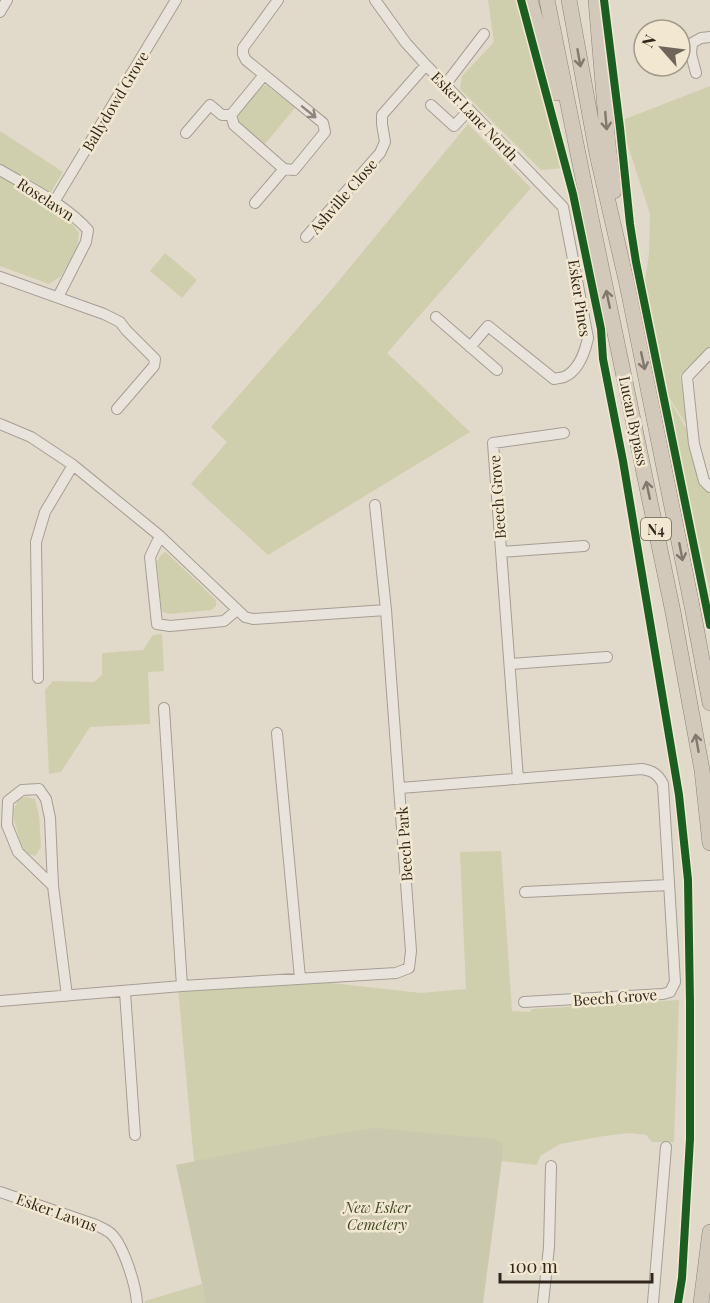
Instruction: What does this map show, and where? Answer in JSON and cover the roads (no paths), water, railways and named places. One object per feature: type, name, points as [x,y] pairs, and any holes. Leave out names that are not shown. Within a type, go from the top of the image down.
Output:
[{"type":"highway","points":[[530,0],[591,218]]},
{"type":"highway","name":"Lucan Bypass","points":[[547,0],[673,612],[702,770],[710,843]]},
{"type":"highway","name":"Lucan Bypass","points":[[569,0],[597,154],[627,284],[710,703]]},
{"type":"highway","points":[[596,0],[608,144],[627,284]]},
{"type":"highway","points":[[701,1303],[710,1232]]},
{"type":"street","points":[[0,12],[7,0]]},
{"type":"street","name":"Ballydowd Grove","points":[[54,202],[176,0]]},
{"type":"street","points":[[231,115],[234,125],[284,169],[294,170],[325,132],[323,123],[246,60],[243,48],[278,0]]},
{"type":"street","name":"Esker Lane North","points":[[377,1],[406,43],[563,207],[568,233]]},
{"type":"street","points":[[445,85],[484,34]]},
{"type":"street","points":[[696,73],[691,54],[692,43],[701,38],[710,37]]},
{"type":"street","name":"Ashville Close","points":[[306,237],[380,153],[385,142],[382,115],[426,65]]},
{"type":"street","points":[[231,115],[264,75]]},
{"type":"street","points":[[186,133],[210,105],[222,115],[231,115]]},
{"type":"street","points":[[431,105],[454,126],[469,110]]},
{"type":"street","points":[[255,203],[284,169]]},
{"type":"street","name":"Roselawn","points":[[0,170],[54,202],[79,220],[88,230],[86,242],[58,297]]},
{"type":"street","name":"Esker Pines","points":[[470,347],[488,327],[554,379],[565,377],[574,370],[586,350],[588,338],[568,233]]},
{"type":"street","points":[[0,277],[104,314],[120,322],[155,359],[154,366],[117,409]]},
{"type":"street","points":[[436,317],[497,370]]},
{"type":"street","points":[[710,353],[687,376],[694,444],[704,481],[710,487]]},
{"type":"street","points":[[0,424],[32,437],[73,465],[160,536],[245,617],[386,610]]},
{"type":"street","name":"Beech Grove","points":[[518,779],[492,443],[564,433]]},
{"type":"street","points":[[38,678],[36,542],[45,512],[73,465]]},
{"type":"street","name":"Beech Park","points":[[0,1001],[182,986],[396,973],[409,968],[411,951],[400,788],[375,505]]},
{"type":"street","points":[[160,536],[150,557],[157,624],[170,626],[224,621],[237,610]]},
{"type":"street","name":"Beech Grove","points":[[501,552],[584,546]]},
{"type":"street","points":[[510,664],[607,657]]},
{"type":"street","points":[[164,708],[182,986]]},
{"type":"street","points":[[277,733],[300,978]]},
{"type":"street","name":"Beech Grove","points":[[400,788],[642,769],[651,770],[658,775],[663,784],[675,982],[670,992],[524,1002]]},
{"type":"street","points":[[53,886],[18,852],[7,825],[8,801],[22,790],[39,789],[46,799],[50,818],[53,886],[67,996]]},
{"type":"street","points":[[525,892],[669,885]]},
{"type":"street","points":[[125,992],[135,1135]]},
{"type":"street","points":[[653,1303],[666,1148]]},
{"type":"street","points":[[543,1303],[549,1246],[551,1166]]},
{"type":"street","name":"Esker Lawns","points":[[0,1192],[110,1232],[126,1257],[137,1303]]},
{"type":"park label","name":"New Esker Cemetery","points":[[377,1216]]}]
